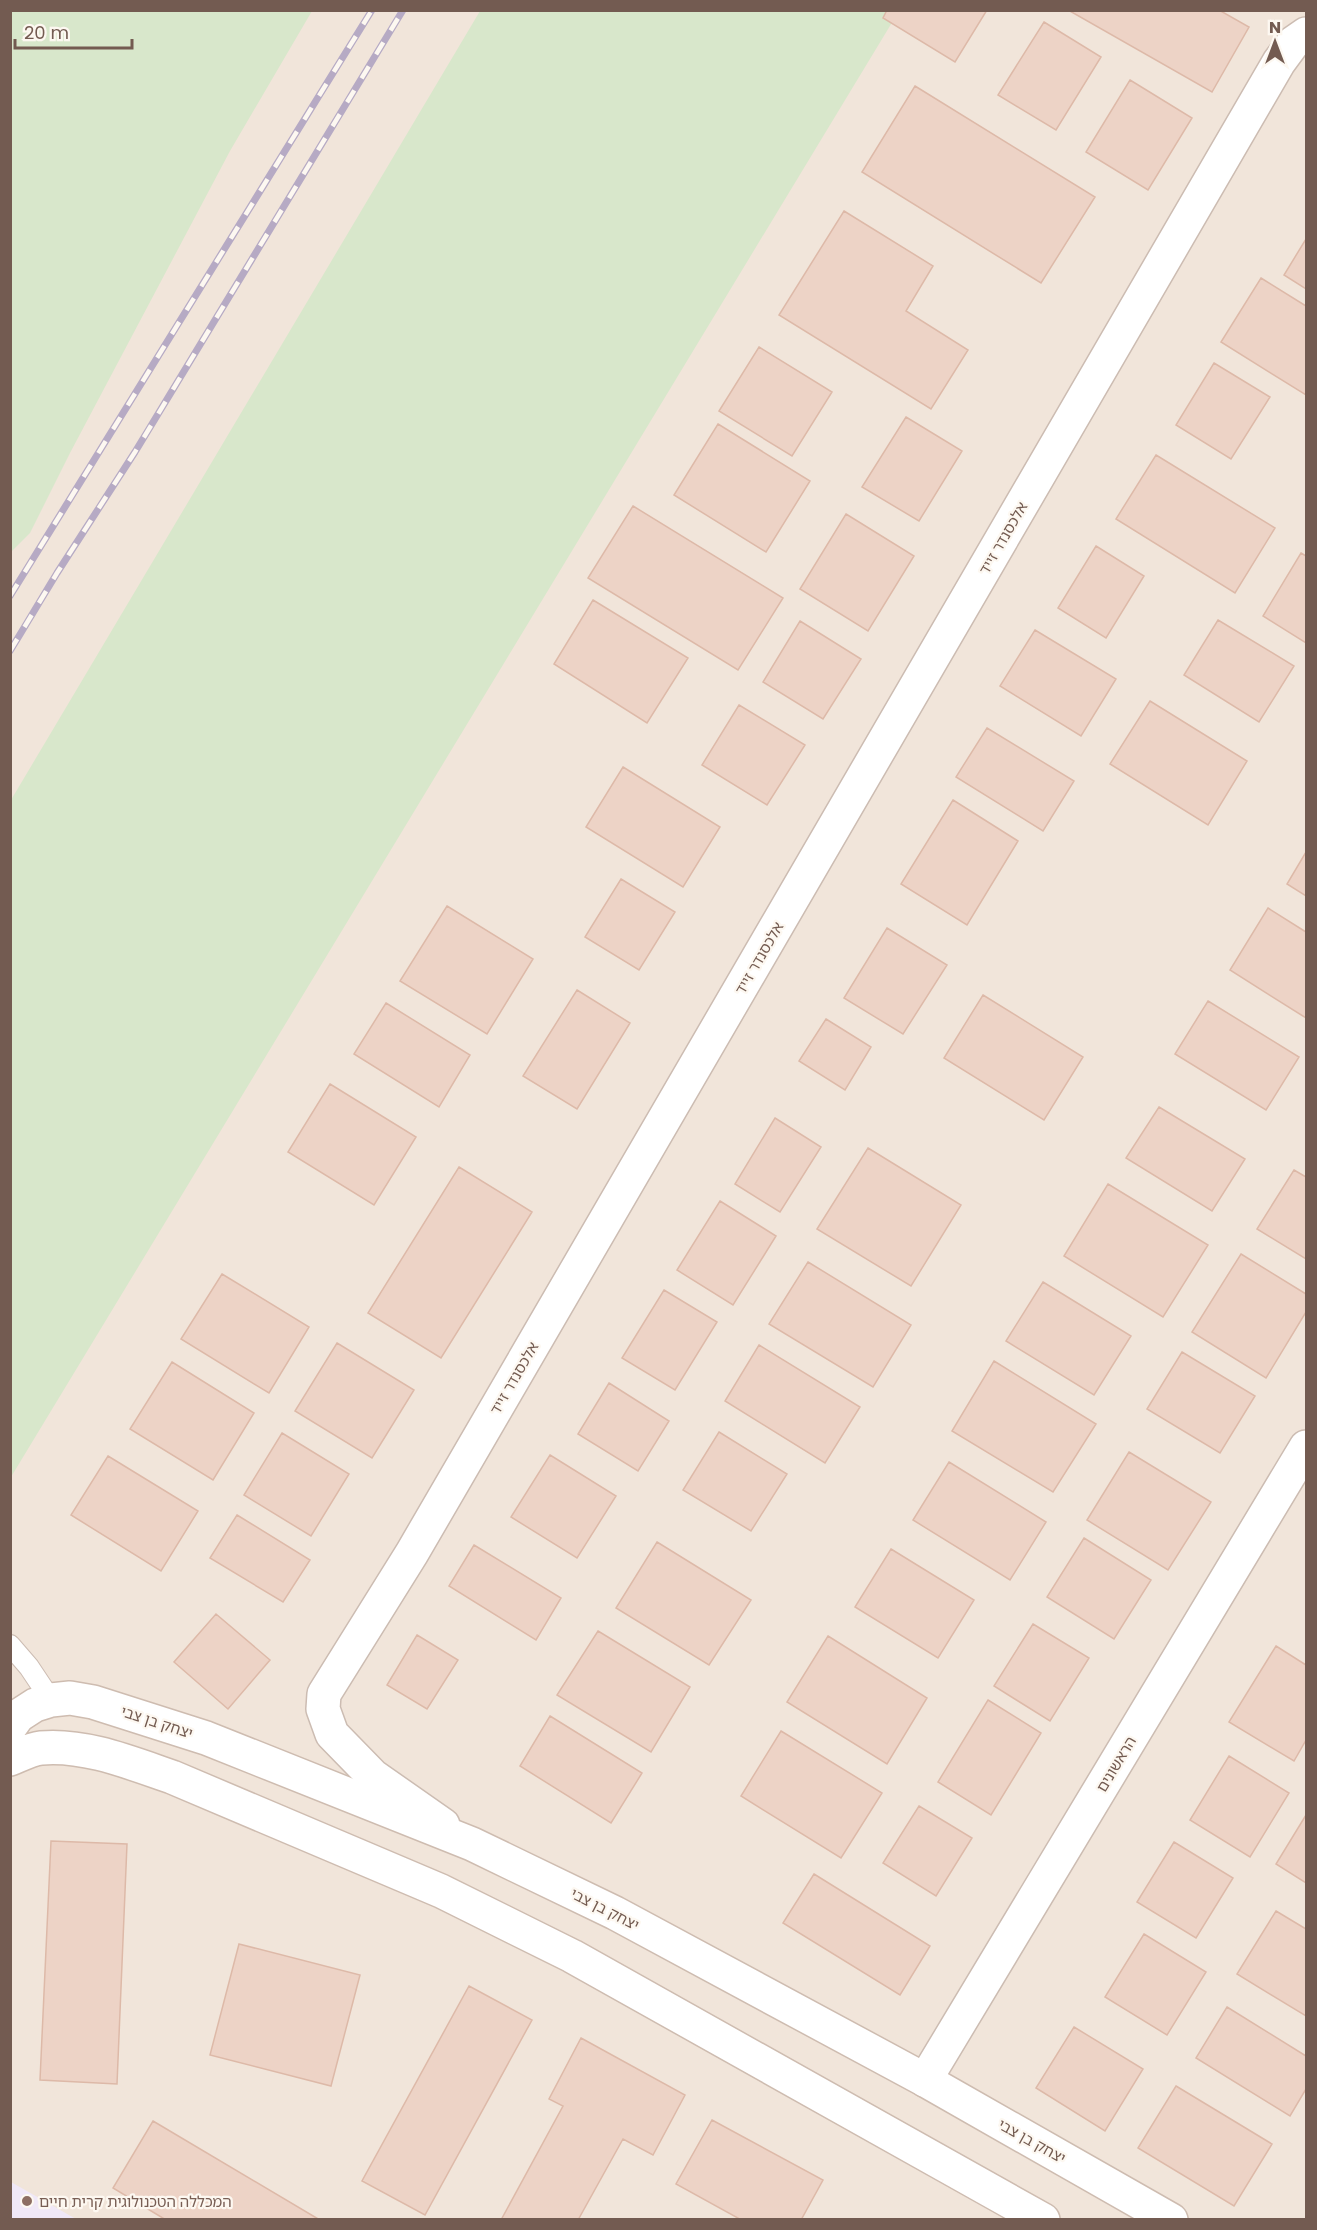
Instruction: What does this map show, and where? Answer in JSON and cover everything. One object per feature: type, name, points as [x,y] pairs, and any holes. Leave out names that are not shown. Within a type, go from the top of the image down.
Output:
[{"type":"street","name":"אלכסנדר זייד","points":[[472,1844],[373,1776],[332,1734],[323,1709],[324,1695],[412,1552],[1280,62],[1293,43],[1306,34]]},
{"type":"street","name":"הראשונים","points":[[925,2080],[1306,1447]]},
{"type":"street","name":"יצחק בן צבי","points":[[10,1727],[18,1716],[51,1700],[70,1698],[93,1702],[206,1738],[472,1844],[615,1913],[925,2080],[1171,2220]]},
{"type":"street","points":[[10,1759],[40,1748],[90,1752],[129,1762],[172,1777],[441,1891],[572,1956],[1043,2220]]},
{"type":"lane","points":[[10,1645],[29,1667],[51,1700]]},
{"type":"shaded area","points":[[11,11],[1306,11],[1306,2219],[11,2220]]},
{"type":"shaded area","name":"המכללה הטכנולוגית קרית חיים","points":[[11,2182],[76,2219],[11,2219]]},
{"type":"green space","points":[[11,10],[312,11],[230,151],[30,533],[11,552]]},
{"type":"green space","points":[[480,11],[899,11],[11,1477],[11,800]]},
{"type":"building","points":[[887,10],[987,10],[955,62],[883,18]]},
{"type":"building","points":[[1068,10],[1219,10],[1249,27],[1212,92]]},
{"type":"building","points":[[1044,22],[1101,57],[1056,130],[998,95]]},
{"type":"building","points":[[1130,80],[1192,118],[1148,190],[1086,152]]},
{"type":"building","points":[[915,86],[1095,197],[1041,283],[862,172]]},
{"type":"building","points":[[844,211],[933,266],[906,311],[968,350],[931,409],[779,315]]},
{"type":"building","points":[[1306,239],[1306,289],[1284,275]]},
{"type":"building","points":[[1261,278],[1306,306],[1306,395],[1221,342]]},
{"type":"building","points":[[759,347],[832,392],[792,456],[719,411]]},
{"type":"building","points":[[1214,363],[1270,397],[1231,459],[1176,425]]},
{"type":"building","points":[[906,417],[962,451],[919,521],[862,487]]},
{"type":"building","points":[[718,424],[810,481],[766,552],[674,495]]},
{"type":"building","points":[[1156,455],[1275,528],[1235,593],[1116,519]]},
{"type":"building","points":[[633,506],[783,598],[738,670],[588,578]]},
{"type":"building","points":[[846,514],[914,556],[868,631],[800,589]]},
{"type":"building","points":[[1096,546],[1144,576],[1106,638],[1058,608]]},
{"type":"building","points":[[1301,553],[1306,556],[1306,643],[1263,616]]},
{"type":"building","points":[[593,600],[688,658],[647,723],[554,664]]},
{"type":"building","points":[[1218,620],[1294,666],[1259,722],[1184,675]]},
{"type":"building","points":[[800,621],[861,659],[823,719],[763,682]]},
{"type":"building","points":[[1035,630],[1116,679],[1081,736],[1000,686]]},
{"type":"building","points":[[1150,701],[1247,761],[1208,825],[1110,764]]},
{"type":"building","points":[[739,705],[805,745],[767,805],[702,765]]},
{"type":"building","points":[[987,728],[1074,781],[1043,831],[956,777]]},
{"type":"building","points":[[623,767],[720,827],[683,887],[586,827]]},
{"type":"building","points":[[953,800],[1018,841],[967,925],[901,884]]},
{"type":"building","points":[[1306,852],[1306,896],[1287,884]]},
{"type":"building","points":[[621,879],[675,912],[639,970],[585,937]]},
{"type":"building","points":[[447,906],[533,959],[487,1034],[400,981]]},
{"type":"building","points":[[1268,908],[1306,932],[1306,1018],[1230,970]]},
{"type":"building","points":[[887,928],[947,965],[903,1034],[844,998]]},
{"type":"building","points":[[577,990],[630,1023],[577,1109],[523,1076]]},
{"type":"building","points":[[983,995],[1083,1057],[1044,1120],[944,1058]]},
{"type":"building","points":[[1208,1001],[1299,1057],[1266,1110],[1175,1054]]},
{"type":"building","points":[[386,1003],[470,1055],[439,1107],[354,1054]]},
{"type":"building","points":[[826,1019],[871,1047],[845,1090],[799,1061]]},
{"type":"building","points":[[330,1084],[416,1137],[374,1205],[288,1152]]},
{"type":"building","points":[[1159,1107],[1245,1159],[1212,1211],[1126,1158]]},
{"type":"building","points":[[775,1118],[821,1147],[780,1212],[735,1184]]},
{"type":"building","points":[[868,1148],[961,1205],[911,1286],[817,1229]]},
{"type":"building","points":[[459,1167],[532,1212],[441,1358],[368,1313]]},
{"type":"building","points":[[1294,1170],[1306,1177],[1306,1259],[1257,1229]]},
{"type":"building","points":[[1108,1184],[1208,1245],[1163,1317],[1064,1256]]},
{"type":"building","points":[[720,1201],[776,1236],[733,1305],[677,1270]]},
{"type":"building","points":[[1241,1254],[1306,1294],[1306,1312],[1266,1378],[1192,1332]]},
{"type":"building","points":[[808,1262],[911,1325],[873,1387],[769,1324]]},
{"type":"building","points":[[222,1274],[309,1327],[269,1393],[181,1339]]},
{"type":"building","points":[[1043,1282],[1131,1336],[1094,1395],[1006,1341]]},
{"type":"building","points":[[664,1290],[717,1322],[675,1390],[622,1358]]},
{"type":"building","points":[[337,1343],[414,1390],[372,1458],[295,1411]]},
{"type":"building","points":[[759,1345],[860,1407],[825,1463],[725,1401]]},
{"type":"building","points":[[1182,1352],[1255,1396],[1220,1453],[1147,1409]]},
{"type":"building","points":[[994,1361],[1096,1424],[1053,1492],[952,1431]]},
{"type":"building","points":[[172,1362],[254,1413],[213,1480],[130,1429]]},
{"type":"building","points":[[609,1383],[669,1421],[638,1471],[578,1434]]},
{"type":"building","points":[[719,1432],[787,1474],[751,1531],[683,1490]]},
{"type":"building","points":[[282,1433],[349,1474],[311,1536],[244,1495]]},
{"type":"building","points":[[1129,1452],[1211,1502],[1168,1570],[1087,1520]]},
{"type":"building","points":[[550,1455],[616,1496],[577,1558],[511,1517]]},
{"type":"building","points":[[108,1456],[198,1511],[161,1571],[71,1515]]},
{"type":"building","points":[[949,1462],[1046,1522],[1010,1580],[913,1520]]},
{"type":"building","points":[[237,1515],[310,1560],[283,1602],[210,1558]]},
{"type":"building","points":[[1084,1538],[1151,1580],[1114,1639],[1047,1597]]},
{"type":"building","points":[[657,1542],[751,1600],[709,1665],[616,1608]]},
{"type":"building","points":[[474,1545],[561,1598],[536,1640],[449,1586]]},
{"type":"building","points":[[891,1549],[974,1600],[938,1658],[855,1607]]},
{"type":"building","points":[[216,1614],[270,1660],[228,1709],[174,1662]]},
{"type":"building","points":[[1033,1624],[1089,1658],[1050,1721],[994,1686]]},
{"type":"building","points":[[598,1631],[690,1687],[651,1752],[557,1695]]},
{"type":"building","points":[[417,1635],[458,1660],[427,1709],[387,1685]]},
{"type":"building","points":[[828,1636],[927,1698],[887,1764],[787,1702]]},
{"type":"building","points":[[1276,1646],[1306,1665],[1306,1740],[1294,1761],[1229,1722]]},
{"type":"building","points":[[988,1700],[1041,1733],[991,1815],[938,1782]]},
{"type":"building","points":[[550,1716],[642,1773],[611,1823],[520,1766]]},
{"type":"building","points":[[781,1731],[882,1793],[841,1858],[741,1796]]},
{"type":"building","points":[[1229,1756],[1289,1793],[1250,1857],[1190,1820]]},
{"type":"building","points":[[919,1806],[972,1838],[936,1896],[883,1863]]},
{"type":"building","points":[[1306,1815],[1306,1883],[1276,1864]]},
{"type":"building","points":[[51,1841],[127,1844],[117,2084],[40,2080]]},
{"type":"building","points":[[1174,1842],[1233,1878],[1196,1938],[1137,1902]]},
{"type":"building","points":[[814,1874],[930,1946],[900,1995],[783,1923]]},
{"type":"building","points":[[1276,1911],[1306,1929],[1306,2016],[1237,1974]]},
{"type":"building","points":[[1144,1934],[1206,1972],[1167,2035],[1105,1997]]},
{"type":"building","points":[[239,1944],[360,1975],[331,2086],[210,2055]]},
{"type":"building","points":[[469,1986],[532,2020],[425,2215],[362,2181]]},
{"type":"building","points":[[1227,2007],[1306,2056],[1306,2089],[1290,2116],[1196,2058]]},
{"type":"building","points":[[1074,2027],[1143,2069],[1105,2131],[1036,2088]]},
{"type":"building","points":[[581,2038],[685,2095],[653,2155],[623,2139],[578,2220],[501,2220],[563,2106],[549,2099]]},
{"type":"building","points":[[1176,2086],[1272,2144],[1234,2206],[1138,2148]]},
{"type":"building","points":[[712,2120],[823,2180],[801,2220],[737,2220],[738,2218],[676,2184]]},
{"type":"building","points":[[153,2121],[320,2220],[166,2220],[113,2188]]},
{"type":"railway","points":[[10,596],[372,10]]},
{"type":"railway","points":[[10,651],[135,452],[403,10]]},
{"type":"place","name":"המכללה הטכנולוגית קרית חיים","points":[[27,2201]]}]
